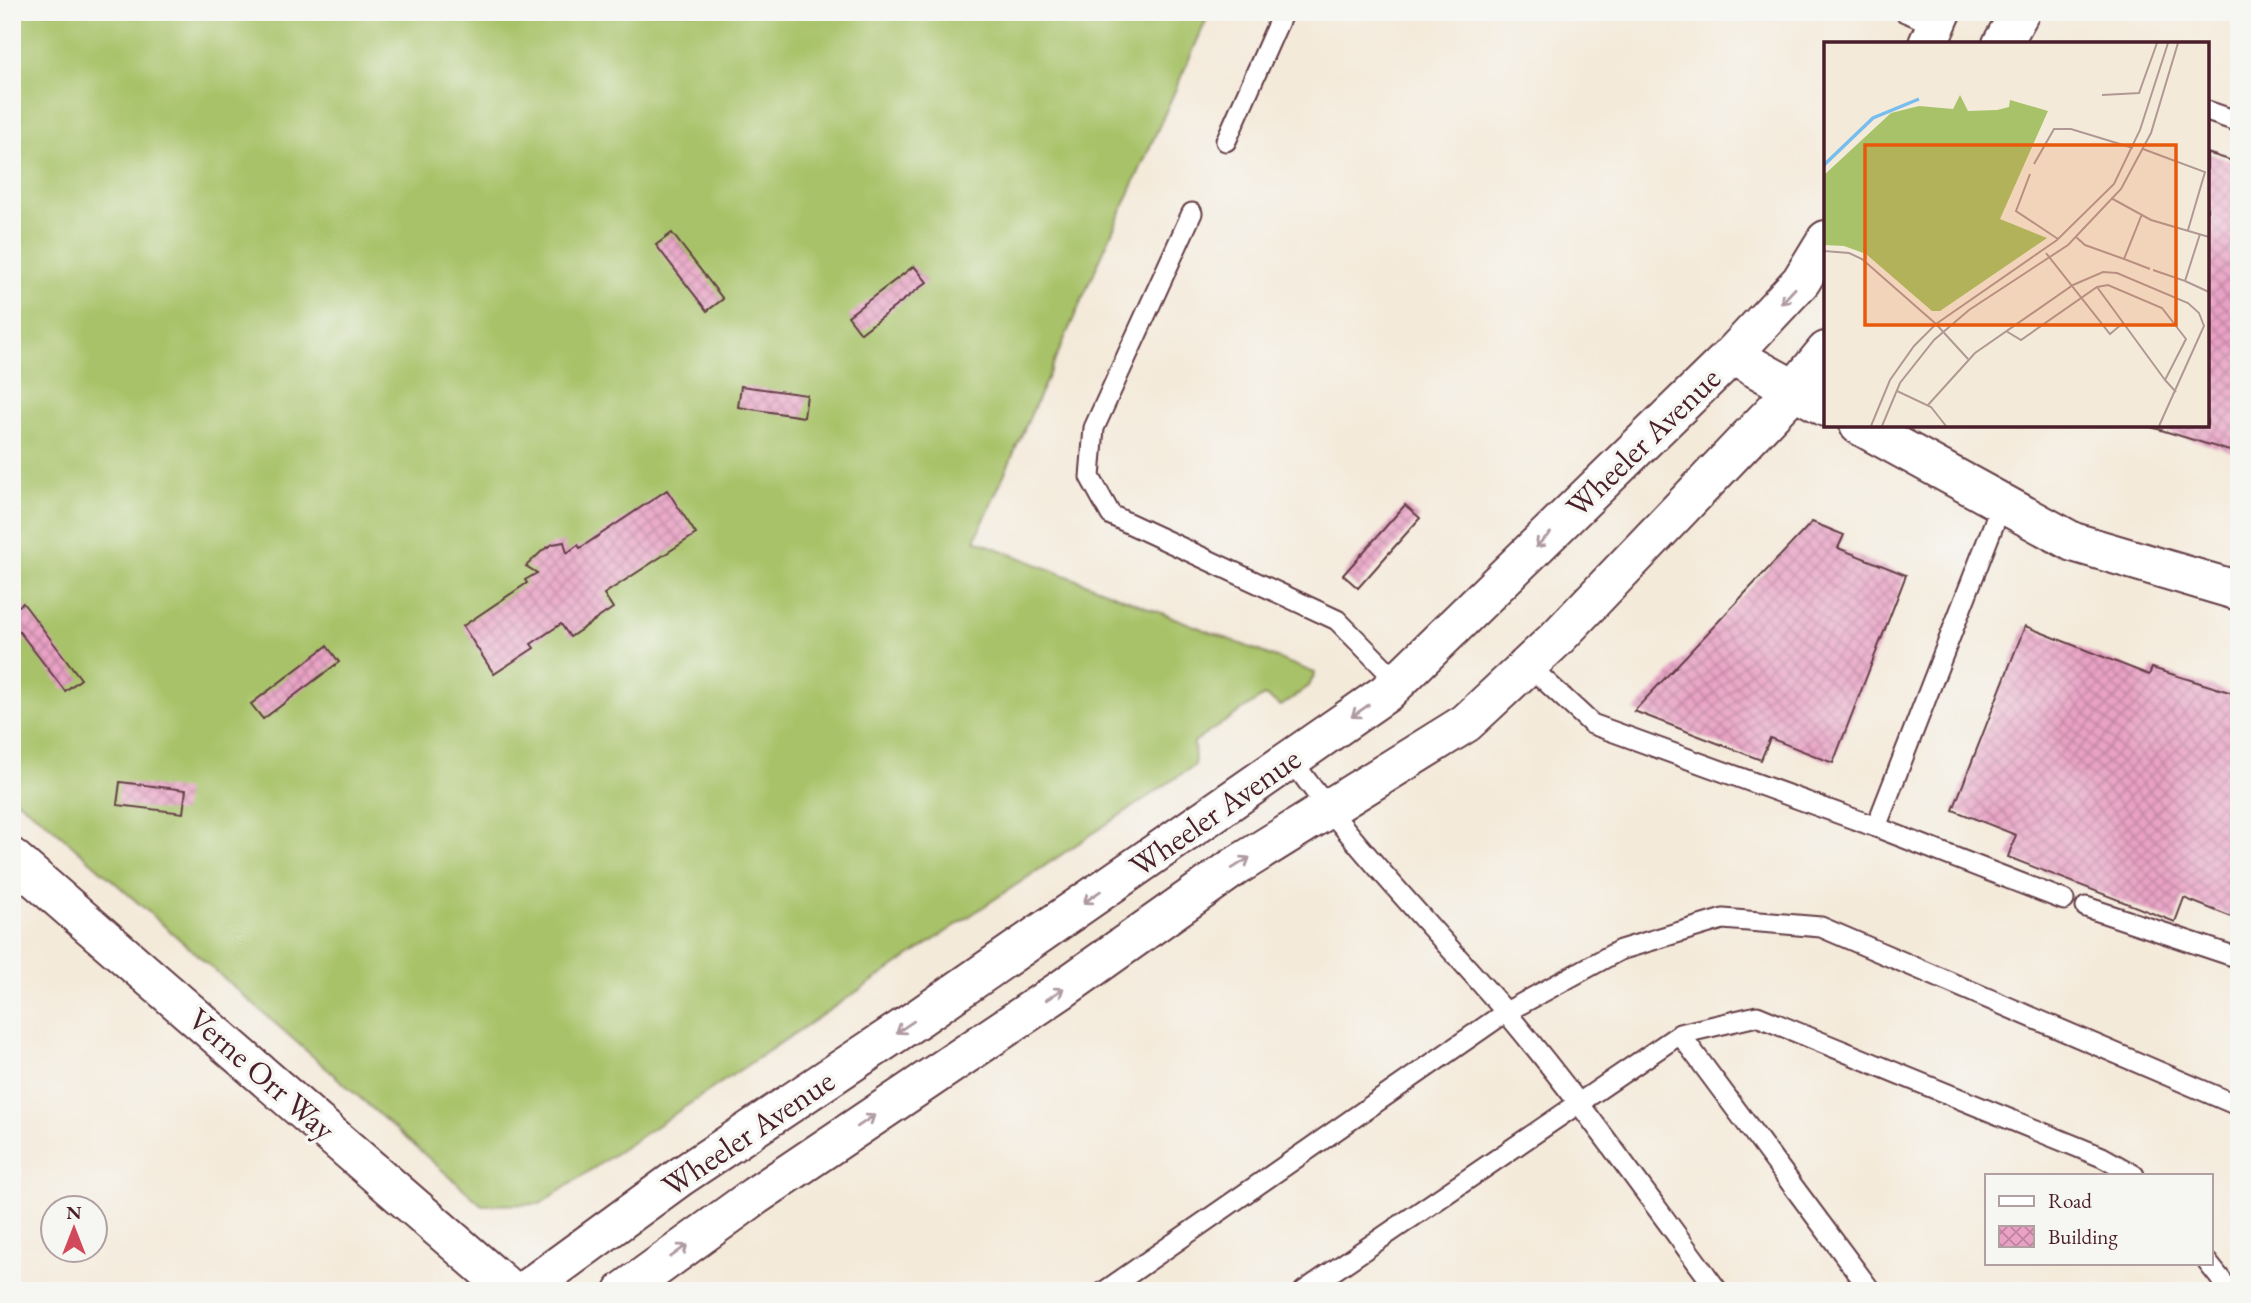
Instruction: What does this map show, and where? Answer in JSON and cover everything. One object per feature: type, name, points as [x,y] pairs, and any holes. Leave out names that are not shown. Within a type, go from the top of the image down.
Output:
[{"type":"street","name":"Wheeler Avenue","points":[[524,1291],[680,1177],[920,1017],[1386,693],[1732,355],[1801,281],[1824,243]]},
{"type":"street","points":[[1732,355],[1810,398]]},
{"type":"street","name":"Wheeler Avenue","points":[[624,1291],[755,1196],[1061,990],[1233,868],[1466,723],[1810,398],[1824,357]]},
{"type":"street","points":[[1863,427],[2073,542],[2239,591]]},
{"type":"street","name":"Verne Orr Way","points":[[12,858],[511,1291]]},
{"type":"lane","points":[[1226,141],[1283,12]]},
{"type":"lane","points":[[2209,112],[2239,122]]},
{"type":"lane","points":[[1192,213],[1094,428],[1090,477],[1111,515],[1338,620],[1398,682]]},
{"type":"lane","points":[[1877,827],[2002,503]]},
{"type":"lane","points":[[1528,665],[1592,724],[1877,827],[2064,900]]},
{"type":"lane","points":[[1291,759],[1327,809],[1506,1012],[1578,1103],[1718,1291]]},
{"type":"lane","points":[[2086,907],[2239,958]]},
{"type":"lane","points":[[1105,1291],[1506,1012],[1620,950],[1723,919],[1821,927],[2239,1106]]},
{"type":"lane","points":[[1304,1291],[1679,1034],[1757,1016],[2102,1157],[2132,1174]]},
{"type":"lane","points":[[1679,1034],[1869,1290]]},
{"type":"lane","points":[[2209,1264],[2230,1291]]},
{"type":"green space","points":[[12,12],[1210,12],[975,540],[1315,673],[1309,686],[1281,706],[1264,696],[1194,742],[1195,765],[540,1204],[482,1205],[46,822],[12,797]]},
{"type":"building","points":[[2209,154],[2239,163],[2239,454],[2151,427],[2209,427]]},
{"type":"building","points":[[672,233],[723,299],[707,311],[656,245]]},
{"type":"building","points":[[914,266],[927,282],[861,333],[848,316]]},
{"type":"building","points":[[741,386],[807,395],[804,417],[738,407]]},
{"type":"building","points":[[667,490],[696,534],[604,594],[613,608],[570,637],[561,624],[531,644],[534,648],[494,674],[463,626],[527,583],[525,580],[537,573],[526,566],[543,550],[564,542],[567,553],[578,545],[580,548]]},
{"type":"building","points":[[1405,505],[1420,518],[1358,588],[1343,575]]},
{"type":"building","points":[[1812,522],[1844,535],[1838,548],[1906,575],[1833,763],[1770,738],[1761,760],[1634,711]]},
{"type":"building","points":[[23,603],[81,679],[65,691],[12,622],[12,611]]},
{"type":"building","points":[[2025,626],[2149,675],[2152,668],[2239,695],[2239,920],[2184,898],[2175,922],[2008,857],[2016,835],[1953,810]]},
{"type":"building","points":[[327,646],[339,662],[263,719],[251,704]]},
{"type":"building","points":[[120,782],[186,790],[183,813],[117,805]]}]
